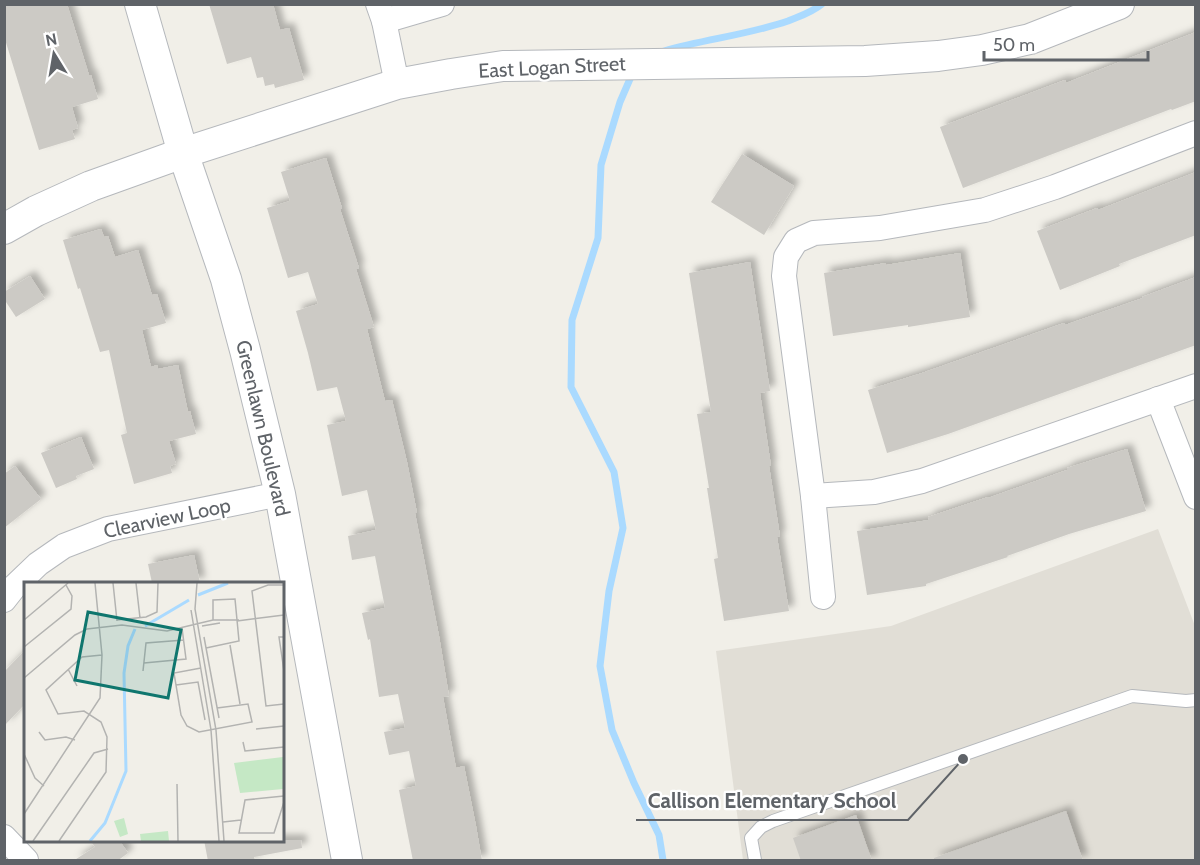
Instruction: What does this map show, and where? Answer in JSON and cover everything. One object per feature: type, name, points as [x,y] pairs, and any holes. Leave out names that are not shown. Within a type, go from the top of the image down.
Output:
[{"type":"street","name":"Greenlawn Boulevard","points":[[140,4],[183,153],[226,279],[280,494],[347,861]]},
{"type":"street","points":[[397,84],[381,13],[442,4]]},
{"type":"street","name":"East Logan Street","points":[[4,229],[36,211],[91,186],[183,153],[397,84],[503,66],[865,61],[938,56],[982,50],[1030,39],[1119,4]]},
{"type":"street","points":[[823,597],[813,496],[784,276],[786,257],[796,241],[814,233],[880,228],[985,210],[1196,134]]},
{"type":"street","points":[[813,496],[874,492],[922,481],[1196,386]]},
{"type":"street","points":[[1158,399],[1196,497]]},
{"type":"street","name":"Clearview Loop","points":[[4,600],[38,564],[64,546],[108,529],[280,494]]},
{"type":"street","points":[[4,837],[26,861]]},
{"type":"lane","points":[[754,861],[751,838],[761,827],[773,821],[1132,696],[1196,700]]},
{"type":"shaded area","points":[[1158,529],[1195,626],[1195,860],[743,860],[716,651],[891,626]]},
{"type":"building","points":[[4,4],[67,4],[98,99],[72,107],[78,128],[72,130],[75,139],[39,150],[4,36]]},
{"type":"building","points":[[209,4],[273,4],[280,30],[289,28],[304,80],[275,88],[274,84],[265,86],[263,77],[257,78],[251,57],[227,64]]},
{"type":"building","points":[[1196,32],[1196,101],[963,188],[940,127],[1065,80],[1066,83]]},
{"type":"building","points":[[742,154],[794,186],[764,235],[711,202]]},
{"type":"building","points":[[326,158],[374,327],[367,329],[385,401],[392,400],[407,462],[449,696],[443,697],[456,768],[464,766],[482,861],[413,861],[399,790],[416,786],[409,751],[389,755],[384,732],[405,728],[398,694],[379,697],[370,639],[368,640],[362,613],[385,608],[375,556],[352,560],[348,536],[376,530],[367,490],[342,496],[327,425],[346,421],[337,387],[317,391],[296,311],[318,304],[308,272],[288,278],[267,208],[290,201],[281,172]]},
{"type":"building","points":[[1196,172],[1196,235],[1119,264],[1120,266],[1060,290],[1037,231]]},
{"type":"building","points":[[101,229],[104,237],[108,236],[115,257],[138,250],[152,295],[157,294],[166,323],[142,330],[151,367],[157,365],[158,369],[178,365],[188,412],[190,411],[196,434],[169,441],[176,464],[170,466],[172,473],[134,484],[121,435],[127,433],[109,350],[100,352],[63,240]]},
{"type":"building","points":[[960,253],[970,317],[833,336],[824,273]]},
{"type":"building","points":[[750,262],[770,391],[760,393],[780,536],[777,537],[789,611],[724,621],[714,559],[718,558],[707,488],[709,488],[697,414],[711,412],[689,273]]},
{"type":"building","points":[[30,276],[45,299],[16,317],[4,299],[4,292]]},
{"type":"building","points":[[1196,277],[1196,345],[948,434],[887,453],[868,390],[1064,323],[1065,325]]},
{"type":"building","points":[[81,437],[94,469],[56,488],[41,453]]},
{"type":"building","points":[[1127,449],[1146,511],[1069,534],[926,584],[926,586],[867,595],[857,531],[929,520],[928,517]]},
{"type":"building","points":[[15,466],[41,499],[4,528],[4,474]]},
{"type":"building","points":[[194,555],[200,582],[152,582],[148,564]]},
{"type":"building","points":[[24,651],[24,705],[4,726],[4,672]]},
{"type":"building","points":[[1066,811],[1083,861],[934,861],[934,858]]},
{"type":"building","points":[[856,815],[872,861],[801,861],[793,838]]},
{"type":"building","points":[[301,840],[302,848],[254,857],[255,861],[208,861],[204,841]]},
{"type":"building","points":[[91,841],[120,841],[128,853],[117,861],[73,861],[95,847]]},
{"type":"waterway","points":[[664,51],[773,26],[814,10],[822,4]]},
{"type":"waterway","points":[[633,72],[620,102],[601,165],[598,238],[572,320],[571,387],[614,472],[623,528],[609,591],[600,666],[612,730],[659,835],[663,860]]},
{"type":"place","name":"Callison Elementary School","points":[[963,759]]}]
